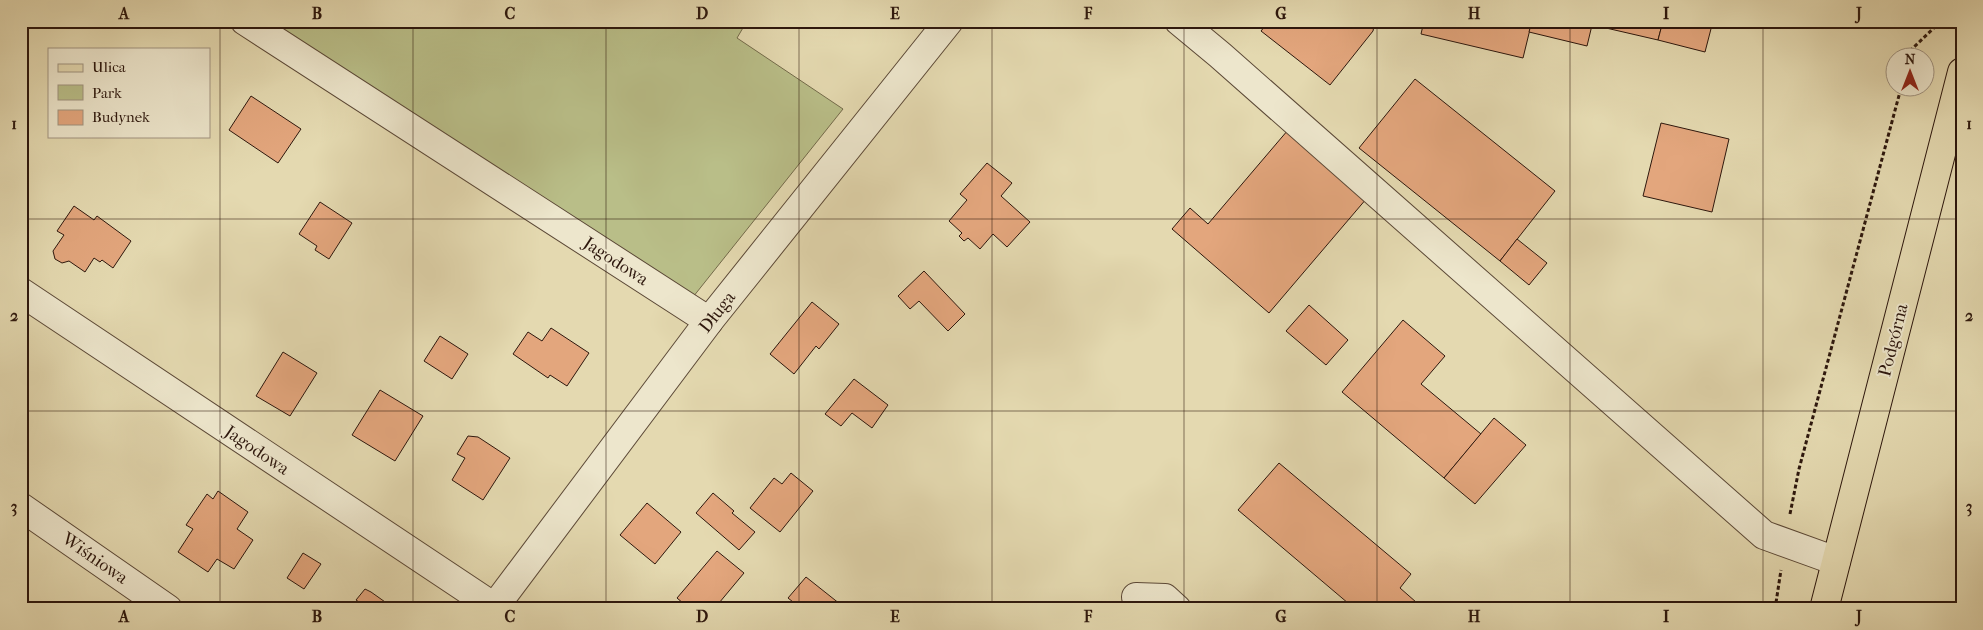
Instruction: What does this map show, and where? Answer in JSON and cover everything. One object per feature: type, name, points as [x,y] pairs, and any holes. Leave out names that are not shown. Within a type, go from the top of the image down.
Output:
[{"type":"main road","name":"Podgórna","points":[[1824,609],[1962,72]]},
{"type":"street","name":"Jagodowa","points":[[245,21],[709,321]]},
{"type":"street","name":"Długa","points":[[493,608],[709,321],[949,21]]},
{"type":"street","points":[[1179,21],[1220,55],[1764,535],[1836,561]]},
{"type":"street","name":"Jagodowa","points":[[21,292],[493,608]]},
{"type":"street","name":"Wiśniowa","points":[[21,507],[168,609]]},
{"type":"street","points":[[1136,597],[1165,598],[1177,609]]},
{"type":"path","points":[[1913,48],[1941,21]]},
{"type":"path","points":[[1775,609],[1784,542],[1799,469],[1898,98]]},
{"type":"green space","points":[[267,21],[747,21],[737,38],[843,109],[693,297]]},
{"type":"building","points":[[1269,21],[1375,21],[1373,31],[1330,85],[1261,31]]},
{"type":"building","points":[[1424,21],[1532,21],[1523,58],[1421,34]]},
{"type":"building","points":[[1532,21],[1593,21],[1587,46],[1529,32]]},
{"type":"building","points":[[1593,21],[1663,21],[1658,40],[1593,25]]},
{"type":"building","points":[[1663,21],[1713,21],[1705,52],[1658,40]]},
{"type":"building","points":[[1415,79],[1555,191],[1500,261],[1359,148]]},
{"type":"building","points":[[251,96],[301,129],[278,163],[229,130]]},
{"type":"building","points":[[1661,123],[1729,139],[1712,212],[1643,196]]},
{"type":"building","points":[[1288,130],[1367,198],[1269,313],[1172,229],[1190,208],[1208,224]]},
{"type":"building","points":[[987,163],[1012,183],[1001,196],[1030,222],[1007,247],[993,234],[980,249],[968,238],[964,241],[959,236],[962,233],[949,221],[967,200],[960,194]]},
{"type":"building","points":[[320,202],[352,223],[329,259],[315,250],[317,246],[299,234]]},
{"type":"building","points":[[74,206],[94,220],[97,216],[131,241],[113,268],[102,260],[100,262],[94,258],[85,272],[69,261],[62,263],[55,259],[53,251],[64,235],[57,231]]},
{"type":"building","points":[[1517,239],[1547,263],[1529,285],[1500,261]]},
{"type":"building","points":[[924,271],[965,314],[948,331],[919,301],[910,309],[898,296]]},
{"type":"building","points":[[812,302],[839,324],[819,349],[816,346],[794,374],[770,354]]},
{"type":"building","points":[[1309,305],[1348,340],[1326,365],[1286,331]]},
{"type":"building","points":[[1403,320],[1445,356],[1421,384],[1481,434],[1444,478],[1342,392]]},
{"type":"building","points":[[551,328],[589,353],[567,386],[550,375],[548,378],[513,354],[528,332],[542,341]]},
{"type":"building","points":[[440,336],[468,354],[452,379],[424,361]]},
{"type":"building","points":[[283,352],[317,373],[290,416],[256,396]]},
{"type":"building","points":[[854,379],[888,405],[872,428],[852,413],[841,426],[825,414]]},
{"type":"building","points":[[380,390],[423,416],[395,461],[352,435]]},
{"type":"building","points":[[1494,418],[1526,445],[1475,504],[1444,478]]},
{"type":"building","points":[[468,436],[478,437],[510,458],[483,500],[452,480],[465,458],[457,454]]},
{"type":"building","points":[[1279,463],[1411,574],[1400,588],[1416,602],[1410,609],[1355,609],[1238,510]]},
{"type":"building","points":[[791,473],[813,491],[780,532],[750,508],[774,478],[782,484]]},
{"type":"building","points":[[218,491],[248,512],[237,529],[253,540],[234,569],[217,559],[208,572],[178,552],[193,529],[186,525],[207,494],[213,499]]},
{"type":"building","points":[[713,493],[734,511],[732,513],[755,532],[739,550],[696,513]]},
{"type":"building","points":[[647,503],[681,532],[655,564],[620,535]]},
{"type":"building","points":[[717,551],[744,573],[714,609],[690,609],[677,598]]},
{"type":"building","points":[[303,553],[321,564],[304,589],[287,578]]},
{"type":"building","points":[[806,577],[840,604],[836,609],[802,609],[788,598]]},
{"type":"building","points":[[365,589],[395,609],[358,609],[362,604],[356,600]]}]
